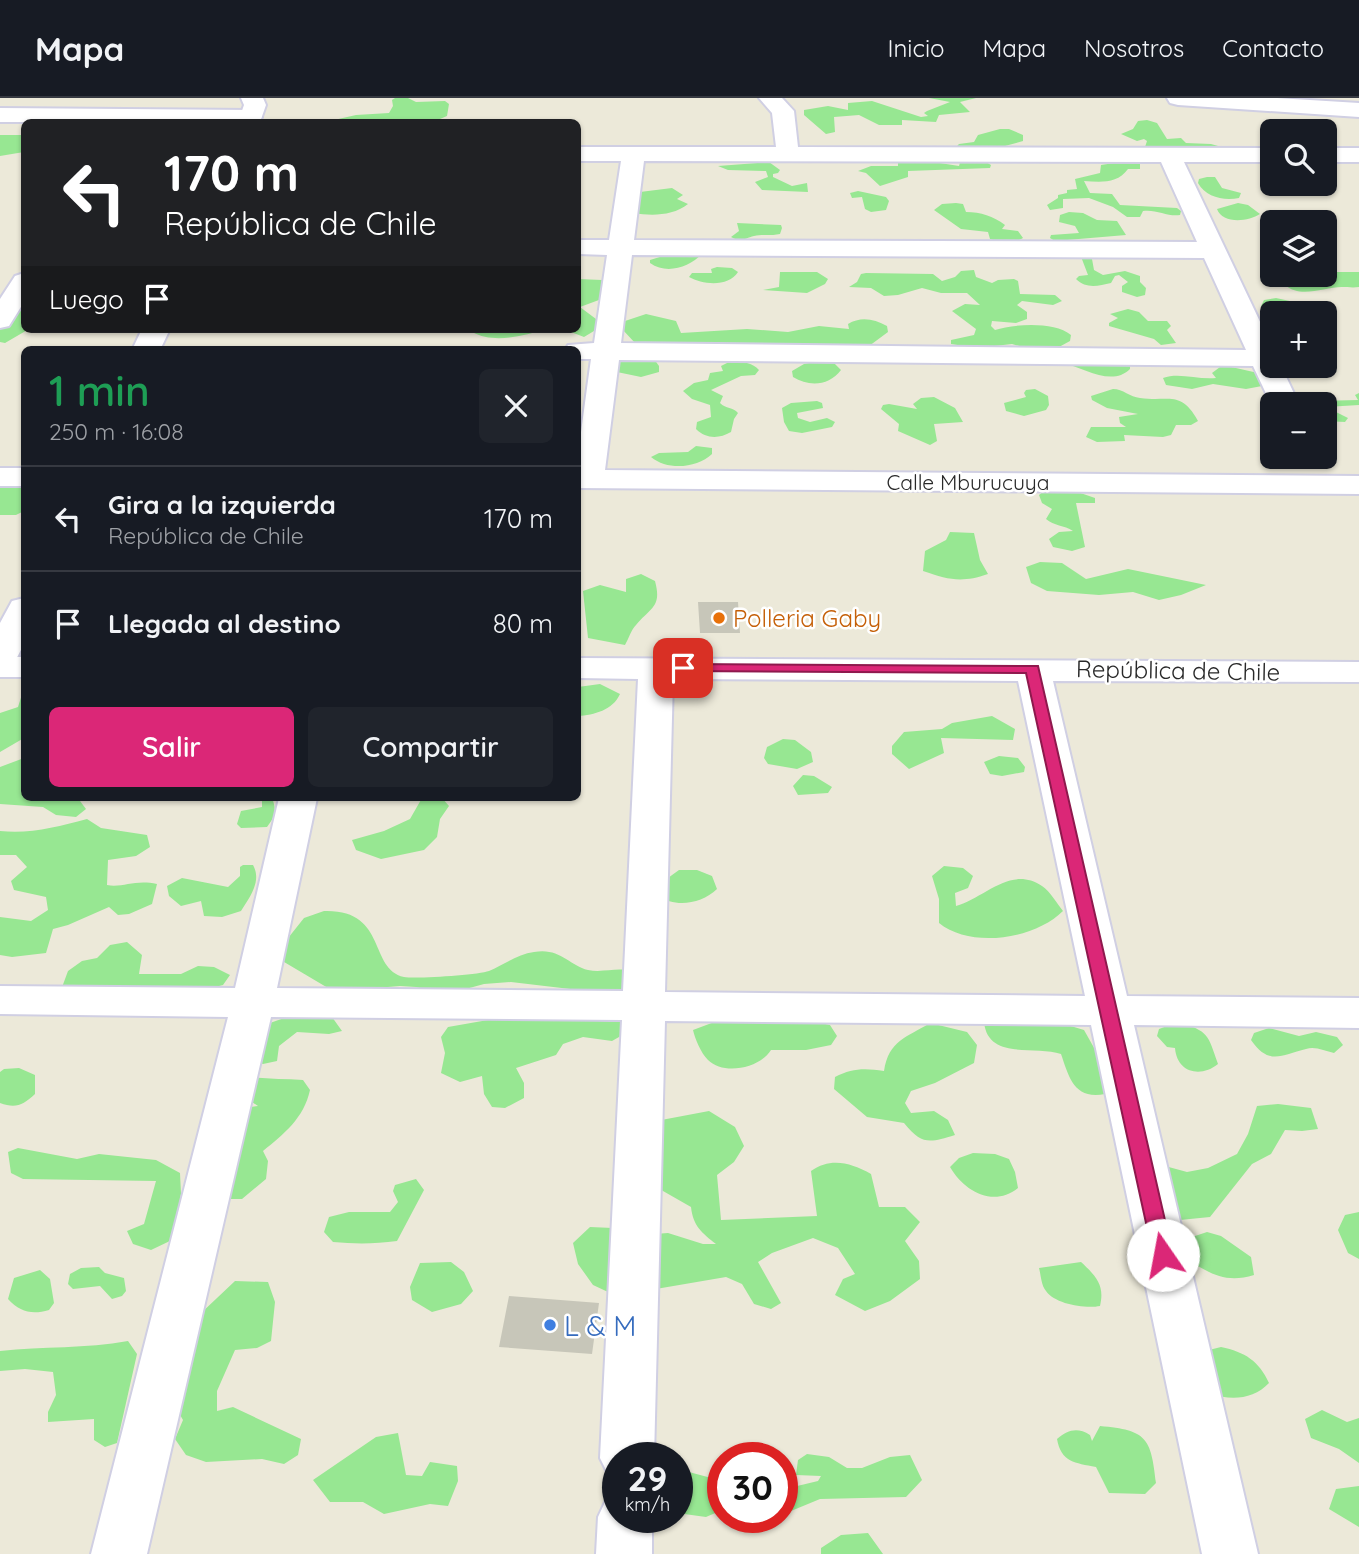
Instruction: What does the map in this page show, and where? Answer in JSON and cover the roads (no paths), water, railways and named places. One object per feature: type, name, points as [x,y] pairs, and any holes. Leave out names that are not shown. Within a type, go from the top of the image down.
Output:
[{"type":"street","points":[[770,98],[783,111],[788,156]]},
{"type":"street","points":[[1178,98],[1352,109]]},
{"type":"street","points":[[0,115],[126,119],[251,113]]},
{"type":"street","points":[[581,154],[1260,155]]},
{"type":"street","points":[[583,480],[606,351],[633,155]]},
{"type":"street","points":[[1169,155],[1260,352]]},
{"type":"street","points":[[1337,155],[1359,155]]},
{"type":"street","points":[[581,247],[1213,250]]},
{"type":"street","points":[[0,320],[21,286]]},
{"type":"street","points":[[581,351],[1260,358]]},
{"type":"street","points":[[1316,469],[1323,485]]},
{"type":"street","points":[[0,477],[21,477]]},
{"type":"street","name":"Calle Mburucuya","points":[[583,480],[1359,485]]},
{"type":"street","points":[[0,660],[21,614]]},
{"type":"street","points":[[0,667],[21,667]]},
{"type":"street","name":"República de Chile","points":[[581,668],[1359,672]]},
{"type":"street","points":[[628,1442],[656,668]]},
{"type":"street","points":[[1032,669],[1230,1554]]},
{"type":"street","points":[[119,1554],[253,1002],[297,801]]},
{"type":"street","points":[[0,1000],[1359,1013]]},
{"type":"street","points":[[624,1554],[625,1533]]},
{"type":"place","name":"Polleria Gaby","points":[[719,618]]},
{"type":"place","name":"L & M","points":[[550,1325]]}]
